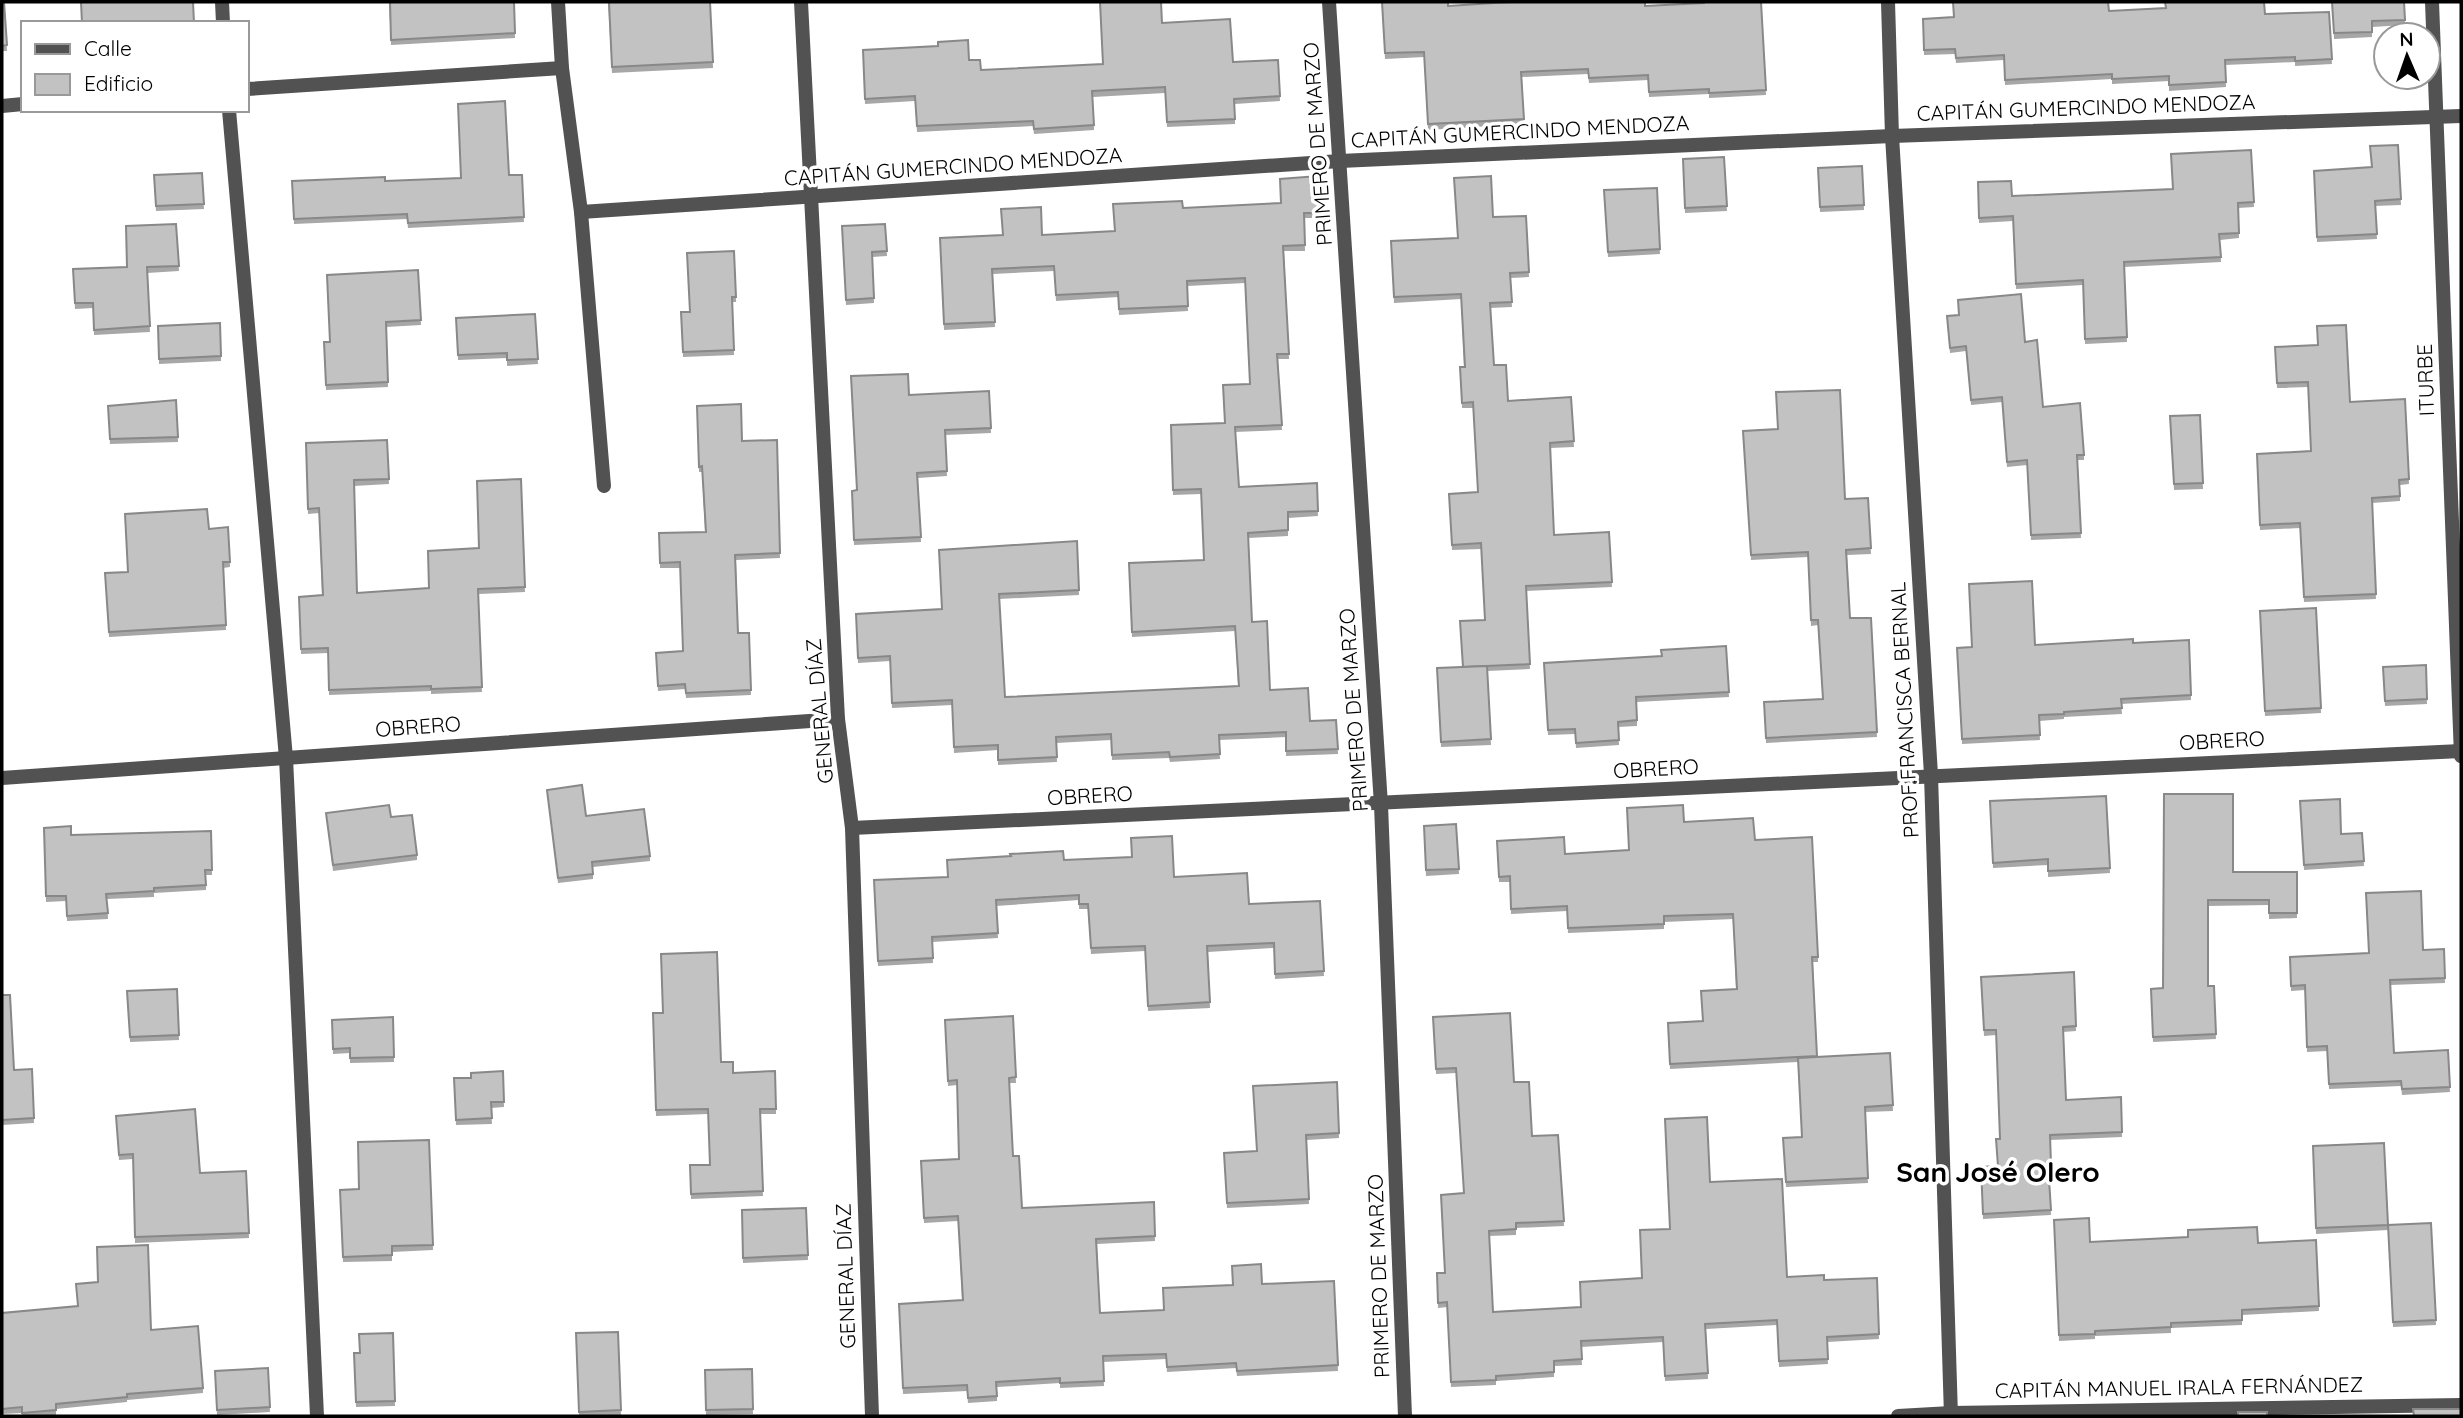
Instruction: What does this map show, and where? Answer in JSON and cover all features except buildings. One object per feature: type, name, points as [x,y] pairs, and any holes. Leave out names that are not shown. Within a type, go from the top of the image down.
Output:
[{"type":"street","points":[[222,2],[223,21]]},
{"type":"street","points":[[558,2],[562,68],[581,212],[604,486]]},
{"type":"street","name":"GENERAL DÍAZ","points":[[801,2],[838,719],[852,828],[872,1416]]},
{"type":"street","name":"PRIMERO DE MARZO","points":[[1329,2],[1381,805],[1405,1416]]},
{"type":"street","name":"PROF.FRANCISCA BERNAL","points":[[1888,2],[1892,135],[1931,775],[1951,1415]]},
{"type":"street","name":"ITURBE","points":[[2432,2],[2461,756]]},
{"type":"street","points":[[248,89],[562,68]]},
{"type":"street","points":[[2,106],[21,104]]},
{"type":"street","points":[[229,112],[286,758],[317,1416]]},
{"type":"street","name":"CAPITÁN GUMERCINDO MENDOZA","points":[[581,212],[1340,161],[1892,135],[2461,116]]},
{"type":"street","name":"OBRERO","points":[[2,778],[838,719]]},
{"type":"street","name":"OBRERO","points":[[852,828],[1381,805],[1931,775],[2461,751]]},
{"type":"street","name":"CAPITÁN MANUEL IRALA FERNÁNDEZ","points":[[1898,1416],[2461,1405]]},
{"type":"district","name":"San José Olero","points":[[1998,1172]]}]
